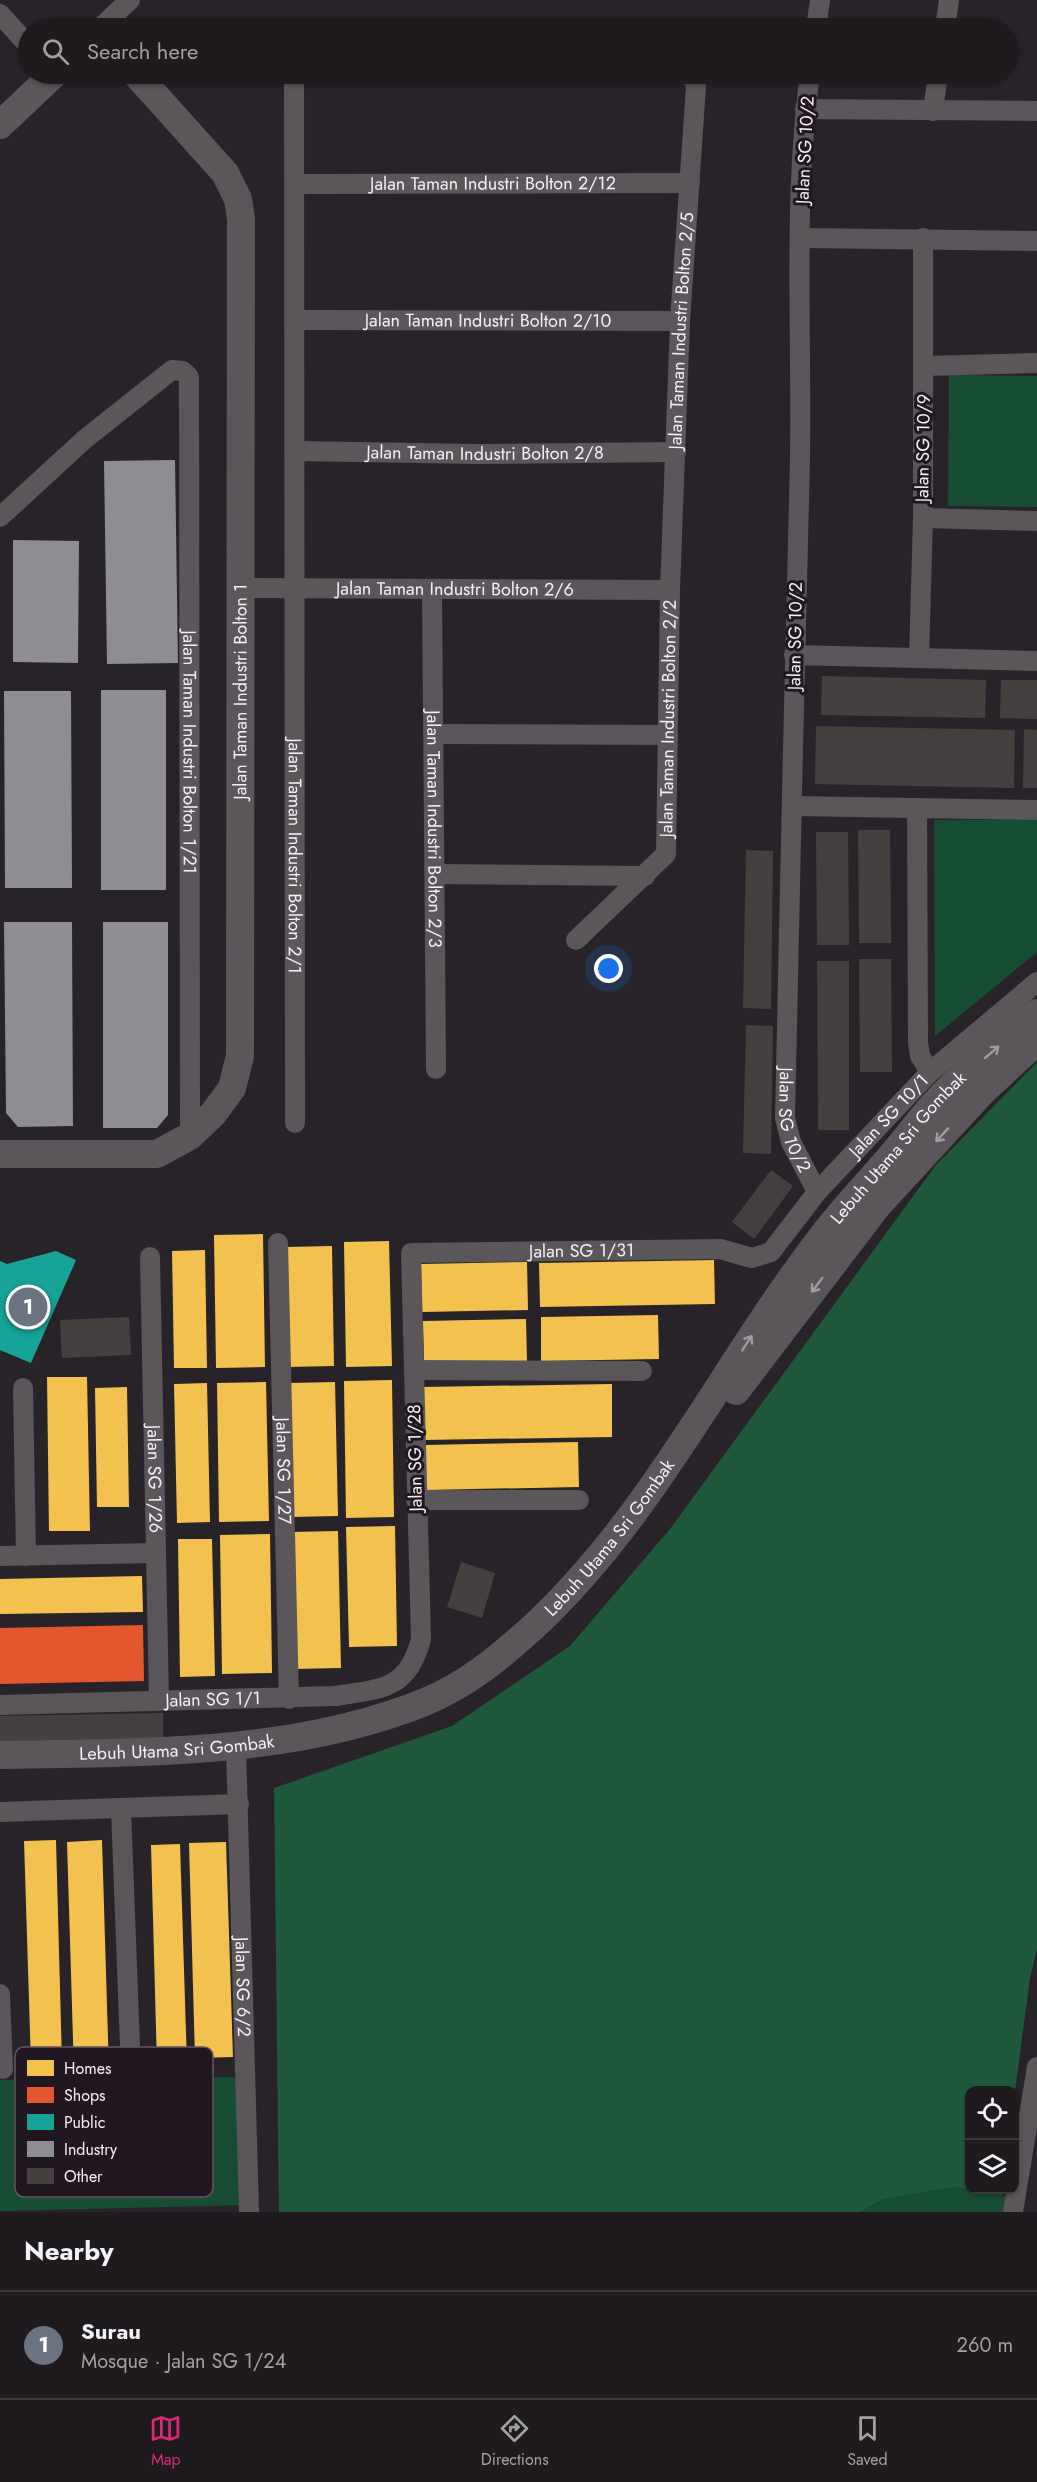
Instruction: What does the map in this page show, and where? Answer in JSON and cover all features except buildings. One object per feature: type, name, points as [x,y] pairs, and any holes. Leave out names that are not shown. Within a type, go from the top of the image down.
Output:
[{"type":"street","points":[[817,18],[820,0]]},
{"type":"street","points":[[946,18],[949,0]]},
{"type":"street","points":[[108,18],[118,4]]},
{"type":"street","points":[[0,14],[18,34]]},
{"type":"street","points":[[3,117],[42,84]]},
{"type":"street","name":"Jalan Taman Industri Bolton 1","points":[[0,1154],[157,1154],[190,1136],[213,1114],[232,1088],[240,1056],[241,219],[238,199],[218,162],[145,84]]},
{"type":"street","points":[[293,589],[294,84]]},
{"type":"street","name":"Jalan Taman Industri Bolton 2/5","points":[[670,590],[680,321],[695,84]]},
{"type":"street","name":"Jalan SG 10/2","points":[[809,84],[805,109],[801,238],[785,1118],[791,1142],[817,1192]]},
{"type":"street","points":[[933,111],[937,84]]},
{"type":"street","points":[[805,109],[1037,111]]},
{"type":"street","name":"Jalan Taman Industri Bolton 2/12","points":[[295,184],[690,183]]},
{"type":"street","points":[[801,238],[1037,241]]},
{"type":"street","name":"Jalan SG 10/9","points":[[919,658],[923,518],[923,238]]},
{"type":"street","name":"Jalan Taman Industri Bolton 2/10","points":[[294,320],[680,321]]},
{"type":"street","points":[[924,366],[1037,363]]},
{"type":"street","name":"Jalan Taman Industri Bolton 1/21","points":[[0,517],[111,418],[172,370],[183,371],[189,377],[190,1136]]},
{"type":"street","name":"Jalan Taman Industri Bolton 2/8","points":[[295,451],[478,454],[676,452]]},
{"type":"street","points":[[923,518],[1037,521]]},
{"type":"street","name":"Jalan Taman Industri Bolton 2/6","points":[[240,588],[670,590]]},
{"type":"street","name":"Jalan Taman Industri Bolton 2/1","points":[[293,589],[295,1123]]},
{"type":"street","name":"Jalan Taman Industri Bolton 2/3","points":[[432,589],[436,1070]]},
{"type":"street","name":"Jalan Taman Industri Bolton 2/2","points":[[576,940],[666,854],[670,590]]},
{"type":"street","points":[[794,655],[1037,661]]},
{"type":"street","points":[[434,734],[668,735]]},
{"type":"street","points":[[792,806],[1037,810]]},
{"type":"street","points":[[918,808],[918,1042],[920,1056],[930,1072]]},
{"type":"street","points":[[435,874],[645,876]]},
{"type":"street","name":"Jalan SG 10/1","points":[[752,1258],[771,1252],[817,1192],[930,1072],[1037,982]]},
{"type":"street","name":"Lebuh Utama Sri Gombak","points":[[0,1755],[237,1755],[356,1724],[423,1702],[483,1670],[520,1639],[580,1579],[616,1535],[660,1475],[752,1334],[825,1233],[936,1101],[1037,1012]]},
{"type":"street","name":"Lebuh Utama Sri Gombak","points":[[0,1770],[237,1755],[359,1742],[420,1722],[463,1701],[497,1678],[552,1630],[609,1567],[658,1504],[720,1412],[878,1205],[982,1092],[1037,1041]]},
{"type":"street","name":"Jalan SG 1/27","points":[[278,1243],[289,1699]]},
{"type":"street","name":"Jalan SG 1/31","points":[[411,1253],[720,1249],[752,1258]]},
{"type":"street","name":"Jalan SG 1/28","points":[[411,1253],[421,1639],[416,1662]]},
{"type":"street","name":"Jalan SG 1/26","points":[[150,1257],[159,1700]]},
{"type":"street","points":[[414,1370],[642,1371]]},
{"type":"street","points":[[23,1388],[26,1556]]},
{"type":"street","points":[[416,1500],[579,1500]]},
{"type":"street","points":[[0,1556],[156,1553]]},
{"type":"street","name":"Jalan SG 1/1","points":[[0,1705],[335,1696],[381,1689],[402,1677],[416,1662]]},
{"type":"street","name":"Jalan SG 6/2","points":[[237,1755],[249,2212]]},
{"type":"street","points":[[0,1812],[239,1804]]},
{"type":"street","points":[[121,1809],[130,2047]]},
{"type":"street","points":[[0,1994],[3,2069]]},
{"type":"street","points":[[1013,2212],[1037,2067]]},
{"type":"green space","points":[[949,375],[1037,376],[1037,507],[948,506]]},
{"type":"green space","points":[[934,820],[1037,820],[1037,952],[935,1036]]},
{"type":"green space","points":[[1037,1062],[1037,1949],[1030,1978],[1016,2086],[965,2086],[965,2189],[953,2187],[882,2200],[860,2212],[279,2212],[274,1788],[452,1726],[570,1646],[670,1529],[936,1165]]},
{"type":"green space","points":[[213,2077],[245,2077],[248,2205],[0,2211],[0,2080],[15,2080],[15,2197],[213,2197]]},
{"type":"green space","points":[[953,2187],[965,2189],[965,2194],[995,2194],[1013,2197],[1011,2212],[860,2212],[882,2200]]},
{"type":"place","name":"Surau","points":[[28,1307]]}]
